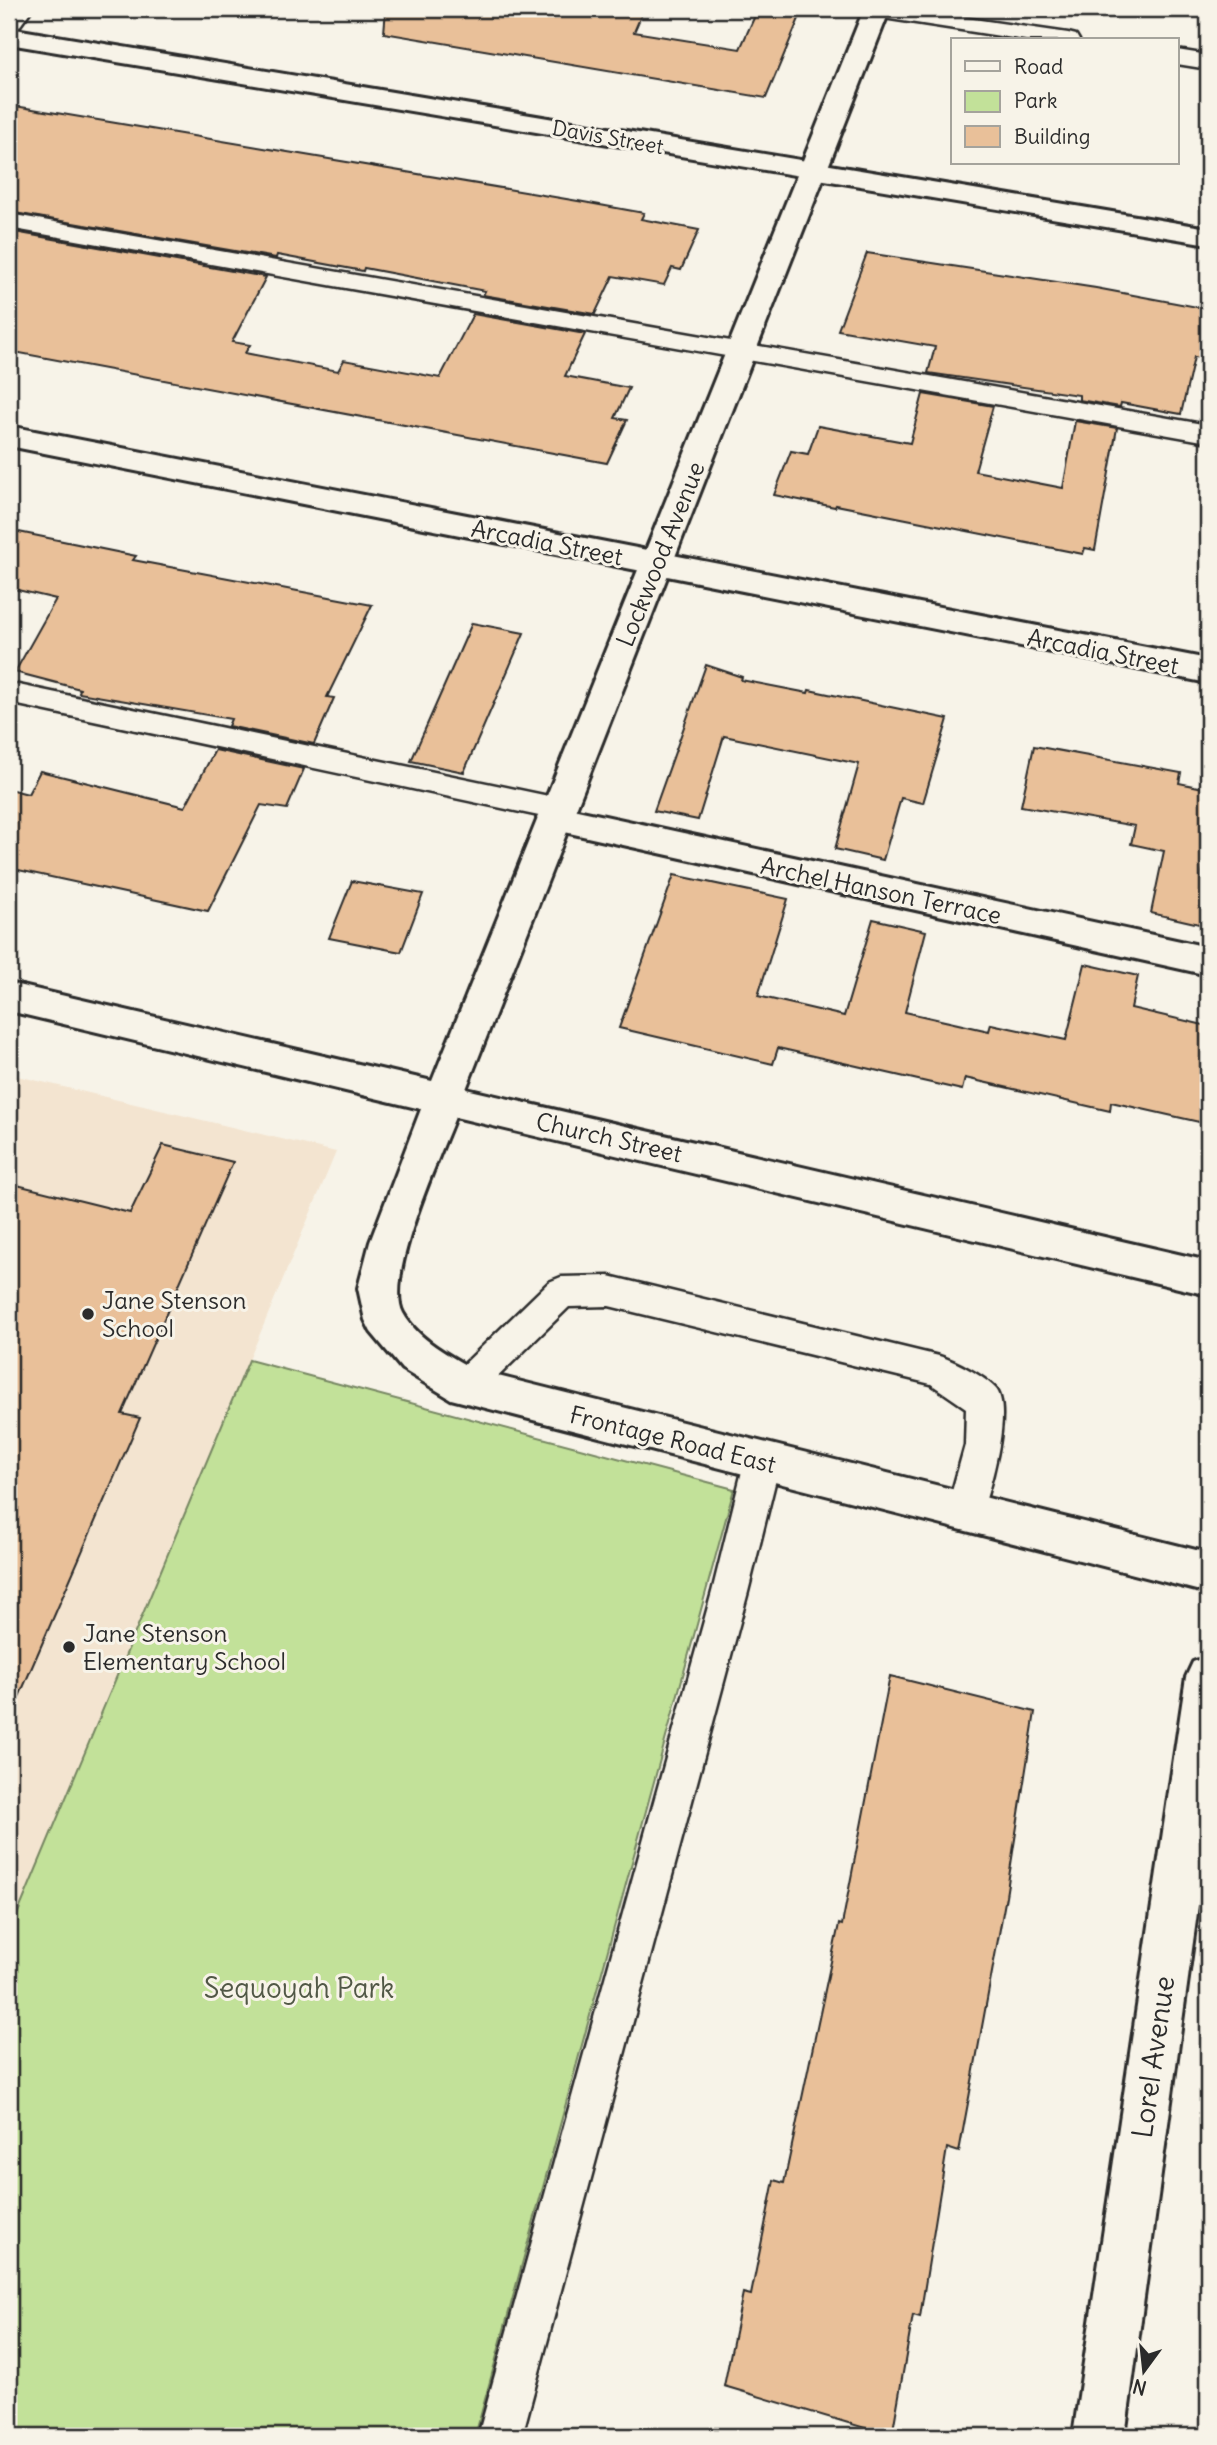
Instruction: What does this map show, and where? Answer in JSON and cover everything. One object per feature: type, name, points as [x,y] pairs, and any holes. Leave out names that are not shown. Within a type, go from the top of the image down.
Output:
[{"type":"street","name":"Lockwood Avenue","points":[[443,1099],[812,171],[872,9]]},
{"type":"street","name":"Davis Street","points":[[9,36],[1208,236]]},
{"type":"street","name":"Arcadia Street","points":[[9,436],[1208,671]]},
{"type":"street","name":"Archel Hanson Terrace","points":[[556,814],[1208,961]]},
{"type":"street","name":"Church Street","points":[[9,997],[1208,1278]]},
{"type":"street","name":"Frontage Road East","points":[[443,1099],[389,1242],[378,1288],[386,1320],[416,1356],[465,1386],[762,1463],[1208,1573]]},
{"type":"street","name":"Lorel Avenue","points":[[1098,2436],[1208,1677]]},
{"type":"lane","points":[[9,24],[21,9]]},
{"type":"lane","points":[[872,9],[1055,38]]},
{"type":"lane","points":[[1178,57],[1208,62]]},
{"type":"lane","points":[[9,221],[1208,434]]},
{"type":"lane","points":[[9,693],[556,814]]},
{"type":"lane","points":[[465,1386],[561,1292],[609,1292],[939,1371],[984,1399],[983,1446],[964,1513]]},
{"type":"lane","points":[[500,2436],[730,1592],[762,1463]]},
{"type":"shaded area","name":"Jane Stenson Elementary School","points":[[9,1074],[336,1152],[9,1934]]},
{"type":"green space","name":"Sequoyah Park","points":[[249,1360],[734,1489],[475,2436],[9,2436],[9,1934]]},
{"type":"building","points":[[386,9],[644,9],[634,32],[740,49],[758,9],[803,9],[766,98],[384,33]]},
{"type":"building","points":[[9,105],[578,201],[644,213],[641,219],[699,230],[681,270],[672,268],[664,285],[613,276],[595,314],[483,295],[485,291],[364,268],[363,271],[277,255],[276,258],[9,212]]},
{"type":"building","points":[[9,231],[266,277],[232,342],[250,345],[245,353],[338,371],[344,360],[440,378],[473,314],[585,334],[565,376],[629,388],[615,418],[627,420],[607,463],[9,351]]},
{"type":"building","points":[[867,253],[1096,288],[1208,309],[1208,359],[1194,357],[1181,414],[1121,403],[1120,407],[1079,400],[1079,395],[928,373],[935,347],[838,330]]},
{"type":"building","points":[[923,394],[993,406],[975,471],[1063,488],[1075,421],[1117,428],[1095,550],[1085,548],[1083,554],[774,495],[791,451],[808,454],[818,426],[910,443]]},
{"type":"building","points":[[9,530],[136,556],[133,560],[372,605],[327,697],[334,698],[314,744],[228,726],[231,719],[79,693],[80,689],[15,672],[56,599],[9,588]]},
{"type":"building","points":[[472,623],[524,633],[464,772],[411,761]]},
{"type":"building","points":[[706,665],[742,677],[741,680],[808,693],[809,690],[948,719],[923,803],[901,798],[883,860],[835,849],[859,764],[724,736],[698,820],[654,811]]},
{"type":"building","points":[[1034,746],[1181,773],[1179,783],[1208,789],[1208,860],[1204,859],[1201,879],[1208,881],[1208,926],[1151,913],[1164,851],[1131,844],[1135,826],[1021,806]]},
{"type":"building","points":[[215,750],[304,769],[287,809],[261,805],[208,911],[9,868],[9,789],[28,794],[40,771],[185,807]]},
{"type":"building","points":[[674,875],[788,899],[758,996],[844,1016],[873,919],[926,931],[905,1012],[989,1031],[991,1024],[1066,1040],[1085,964],[1138,976],[1131,1008],[1208,1026],[1208,1124],[1111,1102],[1110,1111],[965,1078],[962,1090],[778,1048],[773,1064],[619,1028]]},
{"type":"building","points":[[352,881],[423,894],[401,952],[329,938]]},
{"type":"building","name":"Jane Stenson School","points":[[163,1145],[233,1162],[122,1414],[140,1418],[9,1720],[9,1183],[130,1213]]},
{"type":"building","points":[[890,1676],[1035,1712],[1006,1896],[959,2152],[947,2148],[920,2317],[913,2315],[892,2436],[724,2386],[743,2293],[751,2295],[774,2180],[784,2183],[839,1924],[842,1925]]},
{"type":"place","name":"Jane Stenson School","points":[[88,1314]]},
{"type":"place","name":"Jane Stenson Elementary School","points":[[69,1647]]}]
